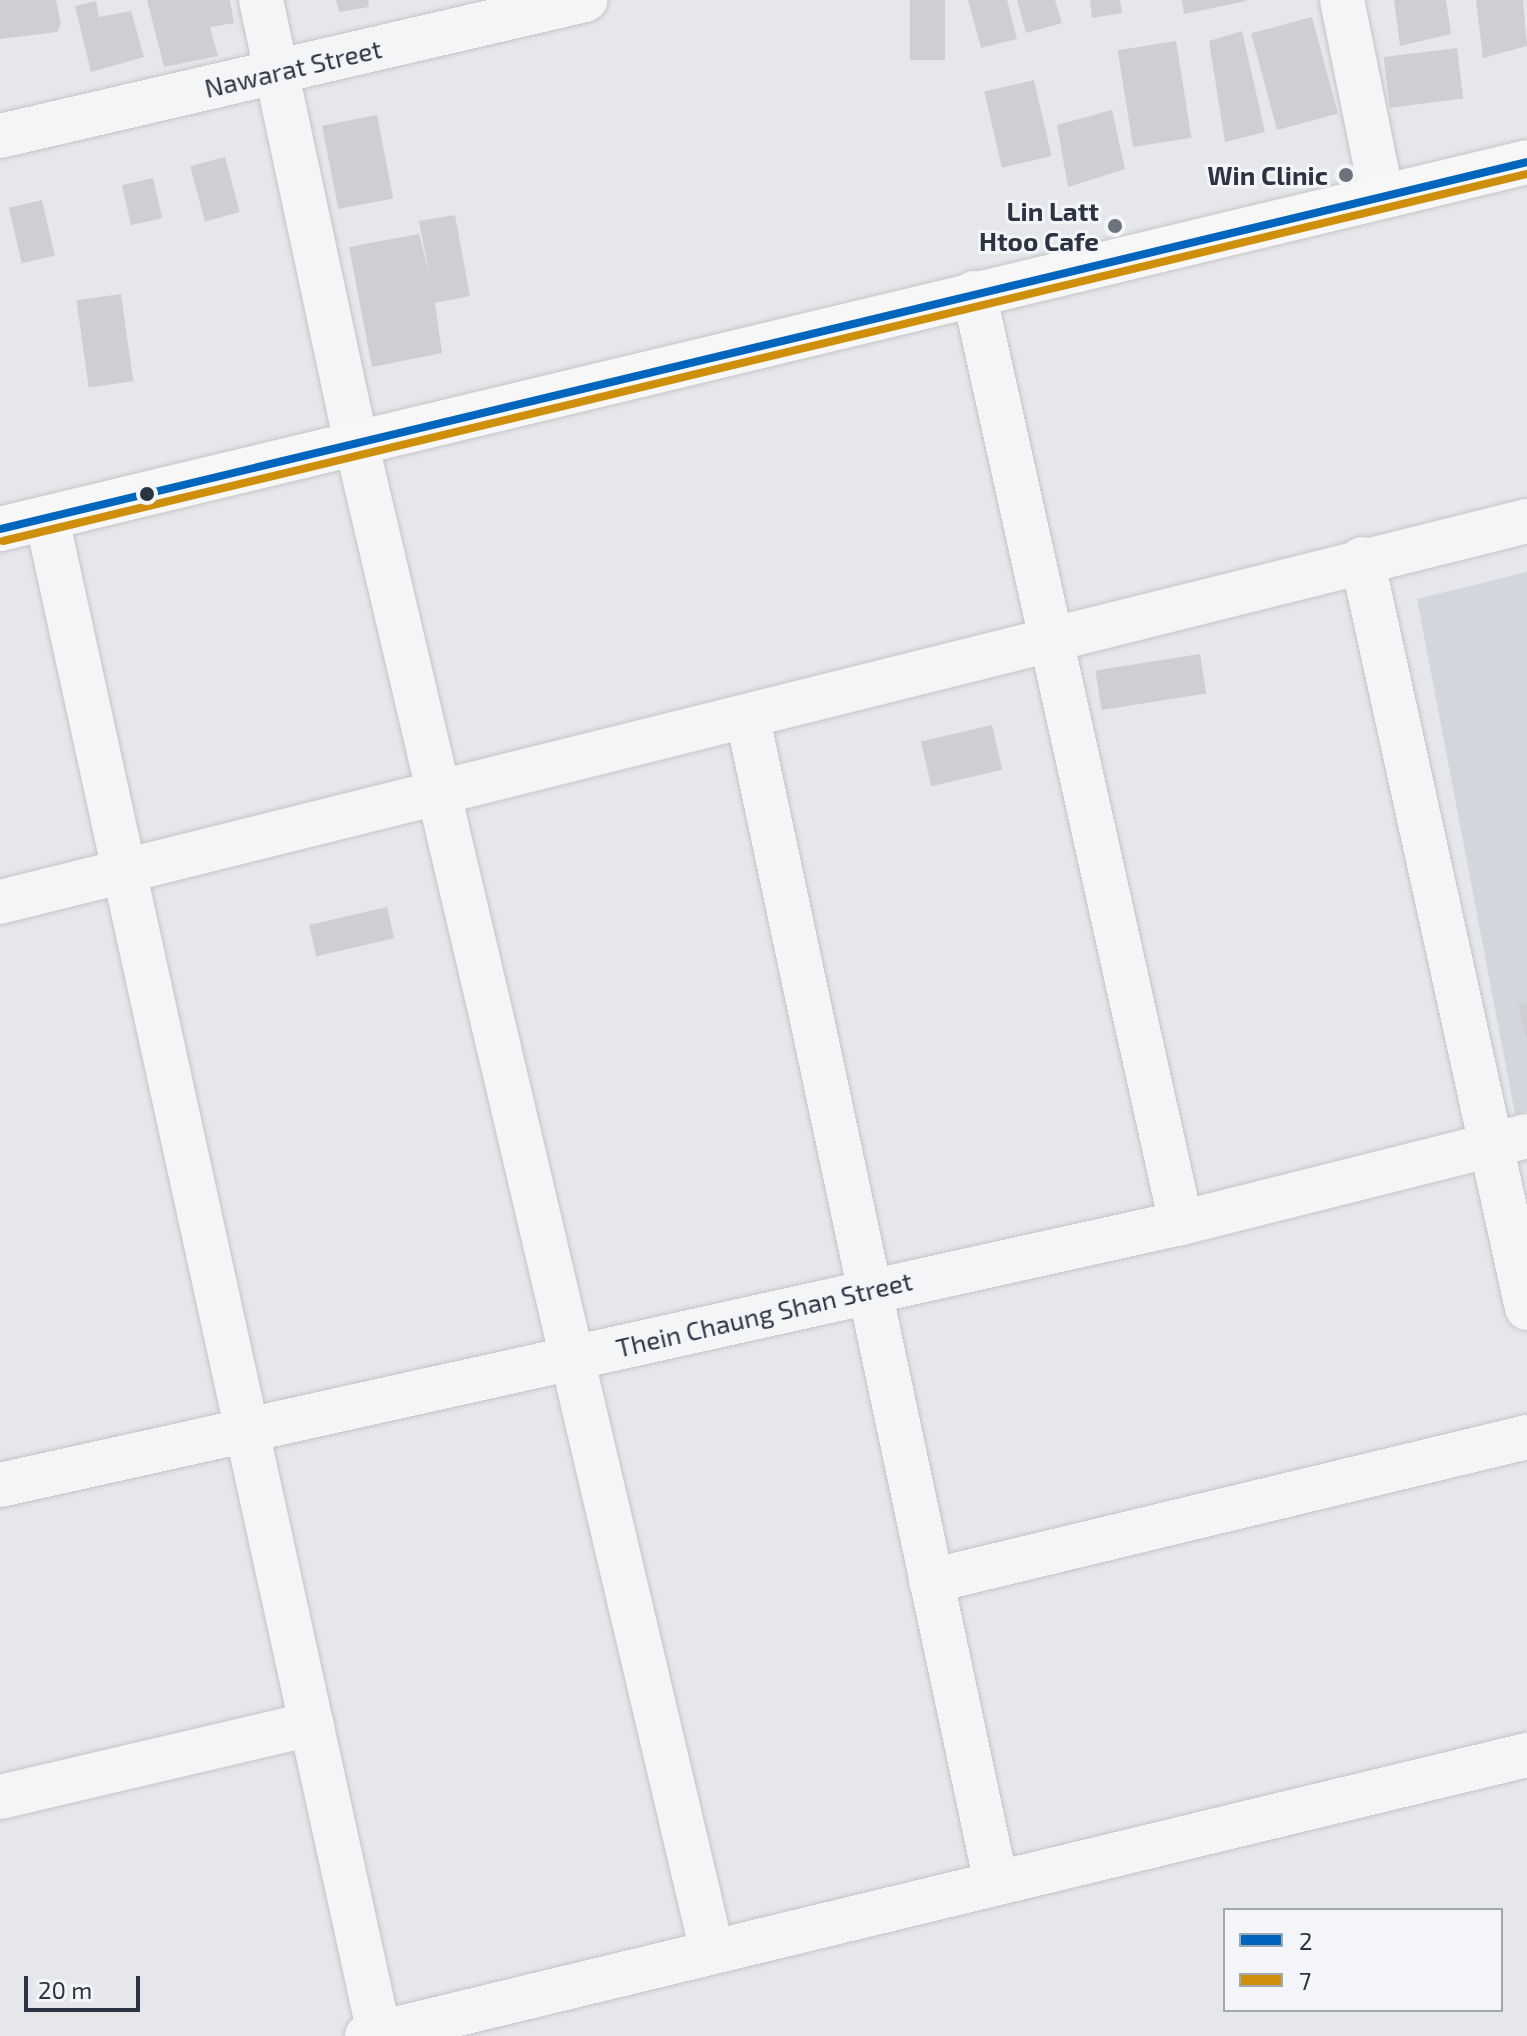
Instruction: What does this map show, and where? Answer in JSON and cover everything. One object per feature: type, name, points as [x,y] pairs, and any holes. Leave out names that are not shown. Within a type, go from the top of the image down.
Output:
[{"type":"main road","points":[[0,529],[1527,162]]},
{"type":"street","points":[[261,0],[356,442],[712,1952]]},
{"type":"street","name":"Nawarat Street","points":[[0,136],[585,0]]},
{"type":"street","points":[[1342,0],[1382,196]]},
{"type":"street","points":[[974,293],[1181,1223]]},
{"type":"street","points":[[47,519],[312,1724],[373,2034],[1527,1755]]},
{"type":"street","points":[[0,902],[748,719],[1054,642],[1362,559],[1527,521]]},
{"type":"street","points":[[1362,559],[1509,1140],[1527,1308]]},
{"type":"street","points":[[748,719],[996,1883]]},
{"type":"street","name":"Thein Chaung Shan Street","points":[[0,1485],[1181,1223],[1509,1140]]},
{"type":"street","points":[[931,1581],[1527,1437]]},
{"type":"street","points":[[0,1797],[312,1724]]},
{"type":"shaded area","points":[[1527,572],[1527,1111],[1515,1114],[1417,599]]},
{"type":"building","points":[[0,0],[56,0],[61,24],[57,32],[0,39]]},
{"type":"building","points":[[147,0],[230,0],[234,23],[210,27],[218,56],[164,67]]},
{"type":"building","points":[[336,0],[368,0],[369,7],[339,12]]},
{"type":"building","points":[[910,0],[945,0],[945,60],[910,60]]},
{"type":"building","points":[[968,0],[1007,0],[1017,39],[981,48]]},
{"type":"building","points":[[1017,0],[1055,0],[1062,23],[1026,33]]},
{"type":"building","points":[[1090,0],[1120,0],[1122,13],[1092,18]]},
{"type":"building","points":[[1182,0],[1246,0],[1246,1],[1184,14]]},
{"type":"building","points":[[1394,0],[1446,0],[1451,34],[1400,46]]},
{"type":"building","points":[[1476,0],[1523,0],[1527,46],[1483,58]]},
{"type":"building","points":[[96,1],[99,17],[131,11],[144,57],[91,72],[75,6]]},
{"type":"building","points":[[1312,17],[1338,114],[1277,130],[1251,33]]},
{"type":"building","points":[[1242,31],[1265,132],[1225,142],[1209,41]]},
{"type":"building","points":[[1176,41],[1191,138],[1133,147],[1118,50]]},
{"type":"building","points":[[1457,48],[1463,99],[1390,108],[1384,57]]},
{"type":"building","points":[[1034,80],[1052,156],[1002,167],[984,91]]},
{"type":"building","points":[[1112,110],[1125,169],[1068,187],[1057,125]]},
{"type":"building","points":[[377,115],[393,198],[338,209],[322,126]]},
{"type":"building","points":[[225,157],[240,212],[205,221],[190,166]]},
{"type":"building","points":[[153,178],[162,218],[131,225],[122,185]]},
{"type":"building","points":[[42,200],[55,256],[22,263],[9,208]]},
{"type":"building","points":[[455,215],[470,296],[435,303],[442,353],[372,367],[349,247],[419,234],[429,273],[419,221]]},
{"type":"building","points":[[121,294],[133,381],[89,387],[76,300]]},
{"type":"building","points":[[1200,654],[1206,694],[1102,710],[1095,671]]},
{"type":"building","points":[[992,725],[1002,770],[931,786],[921,741]]},
{"type":"building","points":[[387,907],[394,938],[316,956],[309,925]]},
{"type":"building","points":[[1527,1003],[1527,1037],[1526,1037],[1518,1005]]},
{"type":"transit line","name":"2","points":[[0,529],[1527,162]]},
{"type":"transit line","name":"7","points":[[3,541],[1527,174]]},
{"type":"place","name":"Win Clinic","points":[[1346,175]]},
{"type":"place","name":"Lin Latt Htoo Cafe","points":[[1115,226]]}]
